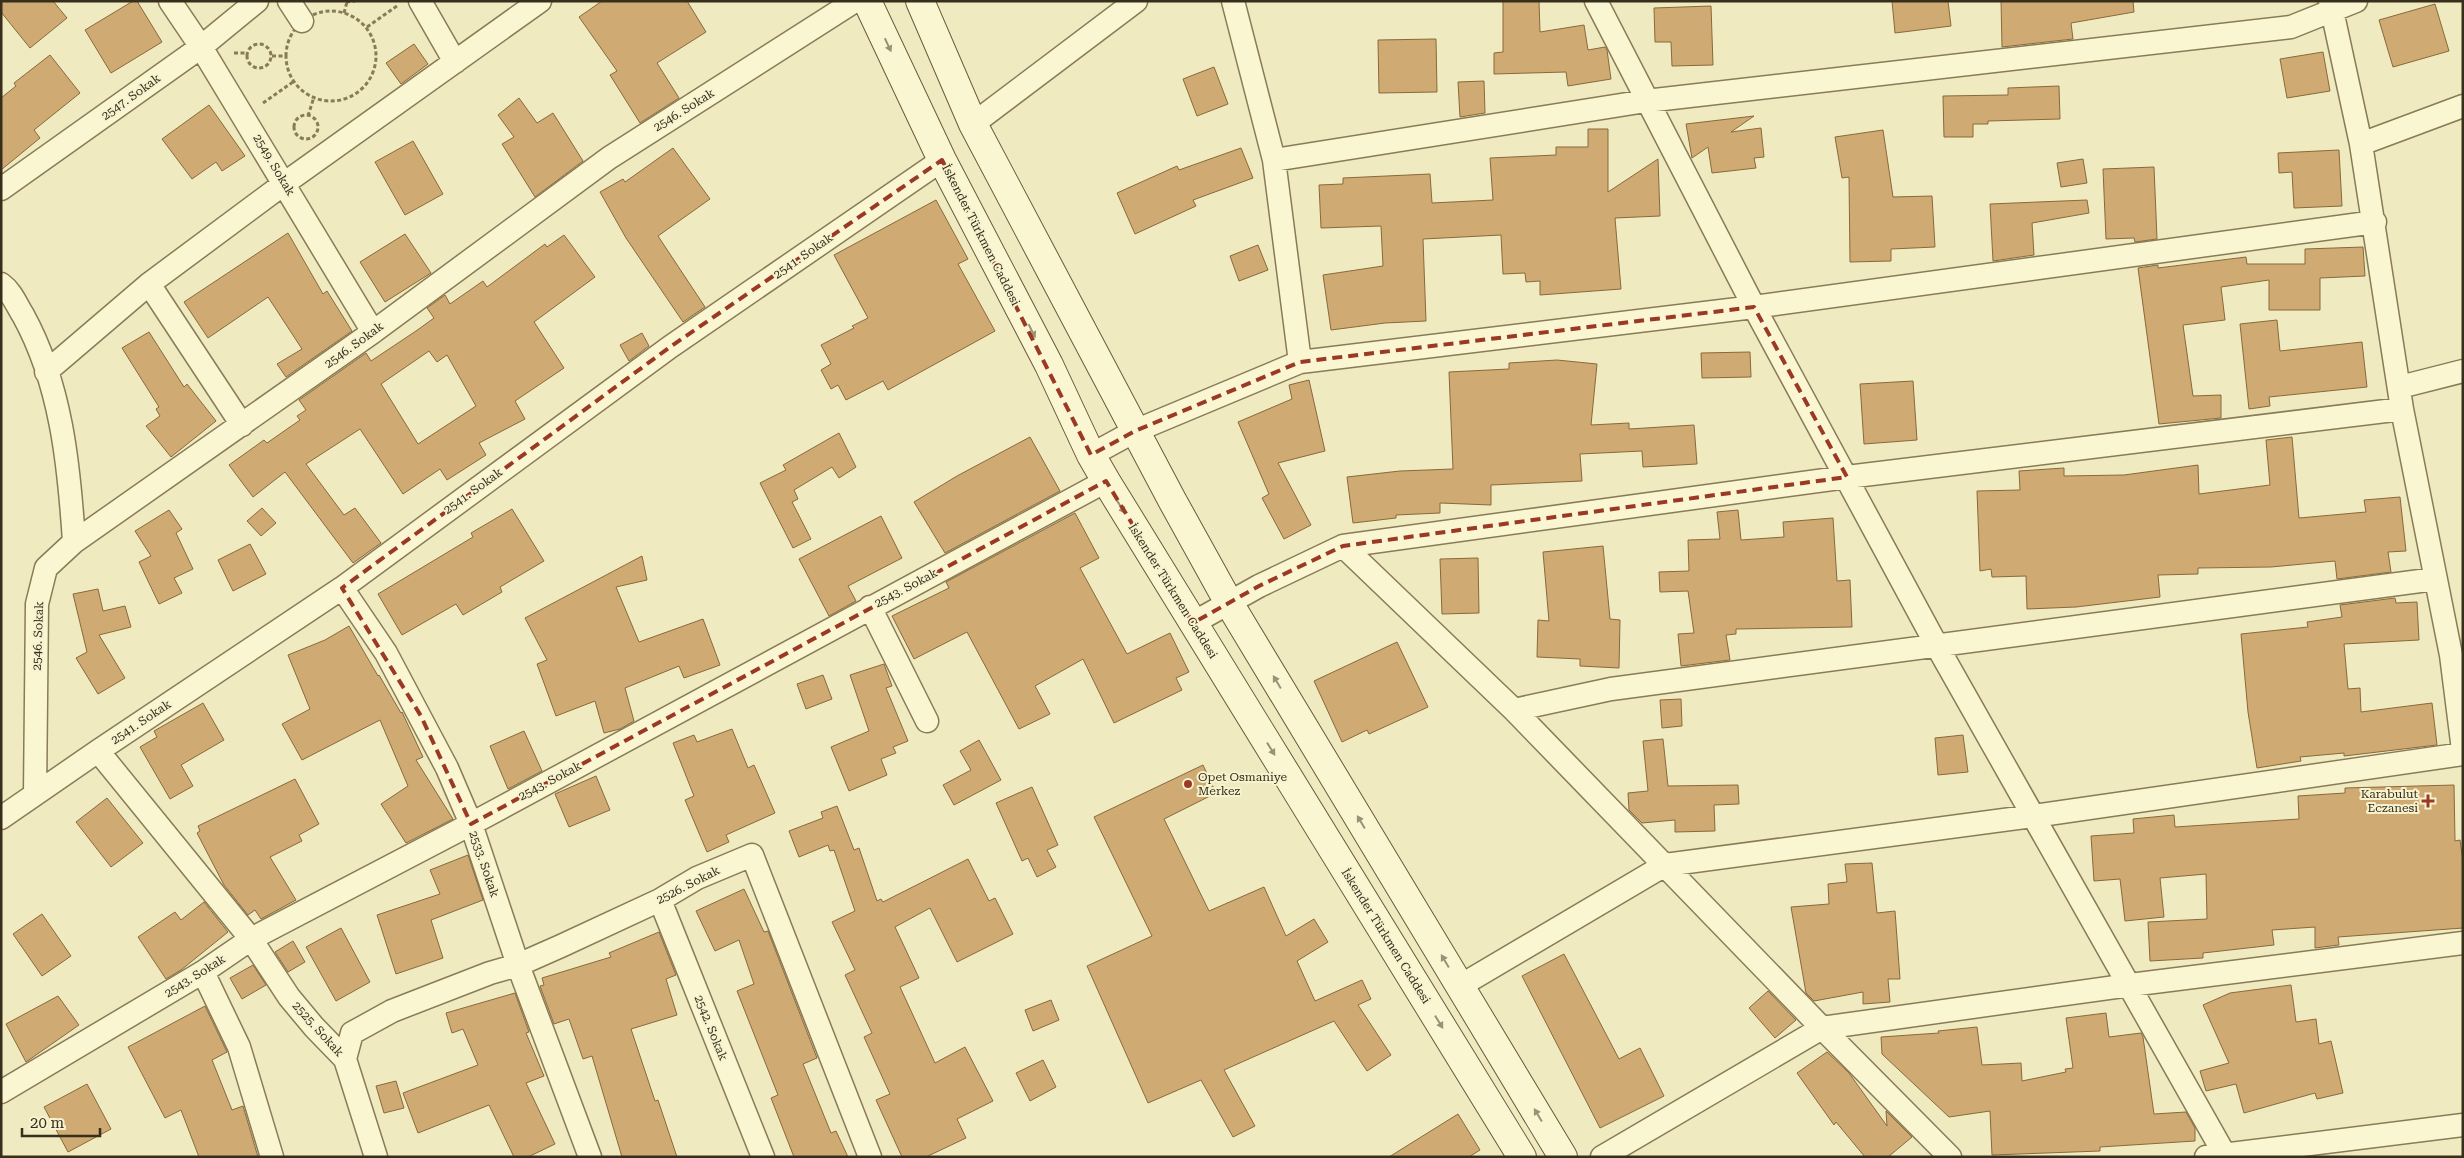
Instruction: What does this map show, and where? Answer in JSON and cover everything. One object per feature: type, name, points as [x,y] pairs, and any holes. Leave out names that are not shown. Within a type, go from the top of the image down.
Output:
[{"type":"main road","name":"İskender Türkmen Caddesi","points":[[867,1],[942,160],[1049,365],[1091,455],[1522,1157]]},
{"type":"main road","points":[[920,1],[973,124],[1135,431],[1229,603],[1563,1157]]},
{"type":"street","name":"2549. Sokak","points":[[170,1],[201,46],[373,332]]},
{"type":"street","name":"2547. Sokak","points":[[1,189],[201,46],[257,1]]},
{"type":"street","points":[[288,1],[302,20]]},
{"type":"street","points":[[46,372],[149,284],[285,183],[540,1]]},
{"type":"street","name":"2546. Sokak","points":[[35,794],[37,604],[46,568],[74,542],[242,426],[373,332],[609,158],[856,1]]},
{"type":"street","points":[[973,124],[1136,1]]},
{"type":"street","points":[[1233,1],[1274,160],[1300,362]]},
{"type":"street","points":[[1596,1],[1754,307],[1937,646],[2130,986],[2219,1156],[2463,1125]]},
{"type":"street","points":[[1274,160],[1646,101],[2291,28],[2332,5],[2356,1]]},
{"type":"street","points":[[411,2],[455,62]]},
{"type":"street","points":[[2332,5],[2375,222],[2401,398],[2434,579],[2457,653],[2463,750]]},
{"type":"street","points":[[2361,144],[2463,106]]},
{"type":"street","name":"2541. Sokak","points":[[1,818],[342,588],[670,347],[942,160]]},
{"type":"street","points":[[1091,455],[1135,431],[1300,362],[1754,307],[2375,222]]},
{"type":"street","points":[[1,284],[8,289],[32,332],[58,406],[70,486],[74,542]]},
{"type":"street","points":[[149,284],[242,426]]},
{"type":"street","points":[[1193,623],[1343,546],[2401,398],[2463,371]]},
{"type":"street","name":"2543. Sokak","points":[[1,1092],[203,972],[251,939],[470,824],[1106,481]]},
{"type":"street","points":[[1343,546],[1514,710],[1822,1028],[1950,1157]]},
{"type":"street","points":[[1514,710],[1611,689],[2434,579]]},
{"type":"street","name":"2533. Sokak","points":[[342,588],[386,653],[421,716],[470,824],[518,965],[590,1157]]},
{"type":"street","points":[[870,607],[928,721]]},
{"type":"street","name":"2525. Sokak","points":[[98,751],[251,939],[289,997],[345,1059],[376,1157]]},
{"type":"street","points":[[1460,986],[1665,865],[2034,816],[2463,754]]},
{"type":"street","name":"2526. Sokak","points":[[345,1059],[352,1033],[368,1023],[468,982],[518,965],[660,900],[697,878],[752,855],[870,1157]]},
{"type":"street","name":"2542. Sokak","points":[[660,900],[763,1157]]},
{"type":"street","points":[[1602,1157],[1822,1028],[2463,943]]},
{"type":"street","points":[[203,972],[240,1047],[272,1157]]},
{"type":"path","points":[[344,13],[347,2],[355,1]]},
{"type":"path","points":[[367,28],[411,2]]},
{"type":"path","points":[[323,11],[344,13],[352,16],[367,28],[374,40],[377,56],[375,70],[368,84],[357,95],[342,101],[326,102],[304,93],[293,82],[285,56],[288,41],[302,20],[314,13],[323,11]]},
{"type":"path","points":[[260,44],[268,46],[272,56],[266,66],[255,69],[248,61],[248,54],[252,46],[260,44]]},
{"type":"path","points":[[272,56],[285,56]]},
{"type":"path","points":[[244,117],[293,82]]},
{"type":"path","points":[[308,116],[314,97]]},
{"type":"path","points":[[301,115],[308,116],[313,117],[318,124],[317,131],[312,137],[300,138],[294,132],[296,122],[301,115]]},
{"type":"highlighted area","points":[[942,160],[1091,455],[1135,431],[1300,362],[1754,307],[1847,477],[1343,546],[1259,586],[1193,623],[1106,481],[471,824],[421,716],[342,588],[670,347]]},
{"type":"building","points":[[1,1],[53,1],[67,18],[30,48],[1,12]]},
{"type":"building","points":[[133,1],[137,1],[162,42],[111,73],[85,30]]},
{"type":"building","points":[[602,1],[687,1],[706,32],[657,63],[679,98],[640,123],[610,75],[617,71],[579,17]]},
{"type":"building","points":[[1503,1],[1539,1],[1540,32],[1584,25],[1588,50],[1605,47],[1607,50],[1611,79],[1568,86],[1566,72],[1494,74],[1494,53],[1503,52]]},
{"type":"building","points":[[1892,1],[1948,1],[1951,26],[1895,33]]},
{"type":"building","points":[[2001,1],[2133,1],[2134,12],[2071,23],[2073,39],[2002,47]]},
{"type":"building","points":[[2435,4],[2449,51],[2393,67],[2379,20]]},
{"type":"building","points":[[1711,6],[1713,65],[1672,66],[1671,42],[1655,42],[1654,8]]},
{"type":"building","points":[[1436,39],[1437,92],[1379,93],[1378,40]]},
{"type":"building","points":[[414,44],[428,64],[401,84],[386,63]]},
{"type":"building","points":[[2323,52],[2330,91],[2287,98],[2280,59]]},
{"type":"building","points":[[50,55],[80,93],[34,130],[40,138],[1,170],[1,98],[16,86],[14,83]]},
{"type":"building","points":[[1214,67],[1228,104],[1197,116],[1183,79]]},
{"type":"building","points":[[1484,81],[1485,113],[1460,117],[1458,82]]},
{"type":"building","points":[[2059,86],[2060,119],[1988,121],[1988,124],[1973,124],[1973,137],[1944,137],[1943,96],[2008,95],[2008,88]]},
{"type":"building","points":[[519,98],[537,123],[553,113],[583,161],[535,197],[502,144],[514,137],[498,115]]},
{"type":"building","points":[[209,105],[245,156],[222,171],[216,162],[192,179],[162,139]]},
{"type":"building","points":[[1754,116],[1731,132],[1761,128],[1764,157],[1754,158],[1756,168],[1712,173],[1708,147],[1692,158],[1686,124]]},
{"type":"building","points":[[1588,129],[1608,129],[1608,192],[1658,159],[1660,216],[1615,218],[1621,289],[1540,295],[1540,281],[1526,282],[1525,273],[1503,274],[1501,235],[1423,239],[1426,321],[1385,323],[1331,330],[1323,275],[1383,266],[1381,226],[1321,228],[1319,185],[1343,184],[1343,178],[1430,174],[1432,203],[1493,200],[1490,158],[1556,155],[1556,147],[1588,147]]},
{"type":"building","points":[[1883,130],[1893,197],[1932,196],[1935,247],[1891,249],[1891,261],[1850,262],[1849,177],[1842,178],[1835,137]]},
{"type":"building","points":[[413,141],[443,194],[405,215],[375,162]]},
{"type":"building","points":[[673,148],[710,199],[658,236],[705,307],[683,322],[626,238],[600,192],[623,179],[625,182]]},
{"type":"building","points":[[1241,148],[1253,178],[1193,200],[1196,206],[1135,234],[1117,193],[1177,166],[1179,170]]},
{"type":"building","points":[[2339,150],[2342,206],[2294,208],[2292,172],[2279,173],[2278,153]]},
{"type":"building","points":[[2083,159],[2087,183],[2061,187],[2057,163]]},
{"type":"building","points":[[2154,167],[2157,239],[2135,242],[2134,238],[2106,239],[2103,169]]},
{"type":"building","points":[[936,200],[968,259],[958,264],[995,331],[888,390],[883,381],[846,400],[838,385],[831,389],[821,370],[831,364],[821,345],[854,328],[852,326],[868,318],[834,255]]},
{"type":"building","points":[[2087,200],[2089,213],[2032,223],[2034,255],[1993,261],[1990,204]]},
{"type":"building","points":[[288,233],[323,294],[327,291],[352,331],[286,377],[277,364],[302,349],[268,297],[208,338],[184,302]]},
{"type":"building","points":[[405,234],[431,273],[385,302],[360,262]]},
{"type":"building","points":[[564,235],[595,277],[534,322],[564,368],[515,401],[525,419],[479,443],[486,455],[447,480],[440,469],[403,494],[360,429],[306,464],[344,515],[355,508],[381,543],[353,563],[285,472],[253,497],[229,465],[264,440],[267,443],[300,420],[297,416],[306,410],[299,400],[366,353],[371,361],[416,331],[434,318],[427,308],[445,295],[450,304],[483,281],[487,287],[545,244],[547,247]],"holes":[[[429,351],[437,362],[447,355],[476,406],[418,444],[381,384]]]},
{"type":"building","points":[[1258,245],[1268,270],[1239,281],[1230,256]]},
{"type":"building","points":[[2363,247],[2365,276],[2320,278],[2320,310],[2269,310],[2269,280],[2221,287],[2225,320],[2183,325],[2193,396],[2221,395],[2221,418],[2159,424],[2138,268],[2158,265],[2158,268],[2246,257],[2247,264],[2305,264],[2305,249]]},
{"type":"building","points":[[2277,320],[2280,351],[2362,342],[2367,387],[2269,397],[2270,406],[2249,409],[2240,324]]},
{"type":"building","points":[[149,332],[184,387],[187,384],[216,421],[171,457],[146,426],[160,416],[156,409],[159,407],[122,348]]},
{"type":"building","points":[[642,333],[649,346],[629,361],[620,345]]},
{"type":"building","points":[[1750,352],[1751,377],[1702,378],[1701,353]]},
{"type":"building","points":[[1557,360],[1597,364],[1591,425],[1629,423],[1629,429],[1694,425],[1697,464],[1643,467],[1642,451],[1580,454],[1582,481],[1491,485],[1491,505],[1440,503],[1440,513],[1396,515],[1396,518],[1353,523],[1347,477],[1400,471],[1453,469],[1449,372],[1509,369],[1509,363]]},
{"type":"building","points":[[1309,380],[1325,451],[1278,463],[1311,525],[1284,539],[1262,498],[1269,494],[1238,422],[1292,399],[1289,385]]},
{"type":"building","points":[[1913,381],[1917,440],[1864,444],[1860,384]]},
{"type":"building","points":[[839,433],[856,467],[839,478],[832,467],[794,490],[798,499],[792,502],[811,539],[793,548],[760,483],[786,470],[783,465]]},
{"type":"building","points":[[1030,437],[1060,491],[945,553],[914,502],[957,476]]},
{"type":"building","points":[[2292,437],[2299,518],[2366,512],[2364,500],[2400,497],[2406,551],[2388,552],[2391,572],[2337,579],[2335,561],[2271,567],[2198,568],[2198,574],[2158,575],[2160,597],[2076,607],[2027,609],[2026,576],[1992,577],[1991,569],[1980,571],[1977,491],[2020,490],[2019,471],[2064,468],[2064,476],[2124,475],[2198,465],[2199,494],[2270,485],[2266,440]]},
{"type":"building","points":[[262,508],[276,523],[261,536],[247,521]]},
{"type":"building","points":[[512,509],[544,561],[500,587],[502,592],[463,615],[456,604],[402,635],[378,594],[473,537],[471,533]]},
{"type":"building","points":[[169,510],[182,529],[176,533],[193,569],[174,578],[182,593],[159,604],[139,562],[151,556],[135,531]]},
{"type":"building","points":[[1738,510],[1741,540],[1784,537],[1783,522],[1833,518],[1837,581],[1850,580],[1852,627],[1736,629],[1736,634],[1726,635],[1730,660],[1681,666],[1678,634],[1694,633],[1688,591],[1660,592],[1659,572],[1689,571],[1688,540],[1720,539],[1717,512]]},
{"type":"building","points":[[1075,513],[1099,558],[1080,568],[1127,654],[1170,633],[1189,672],[1176,678],[1182,690],[1114,723],[1083,659],[1035,686],[1050,714],[1019,729],[967,632],[914,659],[892,616],[949,588],[946,582]]},
{"type":"building","points":[[881,516],[902,558],[848,586],[856,601],[829,616],[799,559]]},
{"type":"building","points":[[250,544],[266,574],[233,591],[218,560]]},
{"type":"building","points":[[1603,546],[1610,619],[1620,620],[1619,668],[1580,666],[1580,659],[1537,657],[1538,620],[1549,621],[1543,552]]},
{"type":"building","points":[[642,556],[647,580],[616,587],[639,642],[703,619],[720,665],[684,678],[679,666],[625,688],[634,721],[620,729],[604,733],[595,701],[556,716],[537,664],[547,660],[525,618]]},
{"type":"building","points":[[1478,558],[1479,613],[1442,614],[1440,559]]},
{"type":"building","points":[[98,589],[103,611],[125,606],[131,627],[99,635],[125,678],[98,694],[76,658],[87,652],[73,594]]},
{"type":"building","points":[[2395,598],[2396,603],[2417,602],[2419,640],[2344,644],[2348,689],[2360,688],[2361,712],[2432,703],[2437,745],[2344,756],[2344,753],[2300,757],[2301,761],[2257,768],[2248,712],[2241,634],[2308,627],[2307,622],[2342,617],[2340,605]]},
{"type":"building","points":[[349,626],[378,676],[402,712],[423,757],[416,760],[453,819],[406,843],[381,804],[408,786],[380,720],[302,760],[282,724],[310,709],[288,655],[325,640]]},
{"type":"building","points":[[1397,642],[1428,707],[1369,734],[1367,730],[1342,742],[1314,681]]},
{"type":"building","points":[[884,664],[892,686],[886,688],[908,741],[893,747],[896,753],[881,759],[887,775],[849,791],[831,747],[869,731],[850,675]]},
{"type":"building","points":[[823,675],[832,699],[806,709],[797,684]]},
{"type":"building","points":[[1681,699],[1682,726],[1662,728],[1660,700]]},
{"type":"building","points":[[203,703],[224,740],[181,765],[193,786],[170,799],[140,747],[157,737],[154,731]]},
{"type":"building","points":[[732,729],[748,768],[754,765],[775,813],[726,835],[729,842],[707,852],[685,800],[694,796],[673,743],[694,735],[697,742]]},
{"type":"building","points":[[524,731],[542,771],[508,789],[490,746]]},
{"type":"building","points":[[1963,735],[1968,772],[1938,775],[1935,738]]},
{"type":"building","points":[[1663,739],[1668,786],[1738,785],[1739,804],[1714,805],[1715,831],[1675,832],[1675,820],[1642,823],[1629,810],[1628,793],[1648,791],[1643,741]]},
{"type":"building","points":[[979,740],[1001,780],[954,805],[943,785],[971,770],[960,751]]},
{"type":"building","points":[[1203,765],[1216,793],[1164,819],[1209,911],[1264,887],[1286,936],[1314,919],[1328,942],[1297,961],[1315,1001],[1362,980],[1371,999],[1358,1005],[1391,1055],[1367,1071],[1334,1021],[1224,1070],[1255,1126],[1233,1137],[1201,1080],[1148,1103],[1087,966],[1152,936],[1094,817]]},
{"type":"building","points":[[596,776],[610,810],[569,827],[555,794]]},
{"type":"building","points":[[295,779],[319,824],[299,835],[302,841],[270,857],[296,900],[261,919],[255,910],[248,915],[224,885],[197,833],[200,831],[198,826]]},
{"type":"building","points":[[2454,785],[2455,841],[2460,840],[2463,862],[2463,928],[2338,937],[2339,945],[2315,948],[2315,927],[2272,930],[2274,945],[2203,953],[2203,958],[2150,961],[2148,922],[2207,919],[2206,874],[2160,878],[2164,917],[2125,921],[2120,879],[2094,881],[2091,836],[2134,833],[2133,819],[2174,815],[2175,827],[2299,819],[2298,796],[2345,793],[2345,788]]},
{"type":"building","points":[[1032,787],[1058,845],[1047,850],[1056,867],[1037,877],[1028,858],[1022,861],[996,803]]},
{"type":"building","points":[[107,798],[143,843],[111,867],[76,822]]},
{"type":"building","points":[[837,806],[854,850],[859,848],[877,901],[881,899],[883,902],[968,859],[989,901],[995,898],[1013,934],[957,962],[930,908],[895,927],[919,978],[900,987],[935,1063],[965,1047],[993,1101],[957,1119],[966,1138],[926,1157],[902,1157],[876,1100],[890,1094],[864,1037],[872,1033],[845,975],[855,970],[832,922],[855,911],[834,850],[830,851],[828,845],[799,857],[789,831],[823,818],[821,812]]},
{"type":"building","points":[[468,855],[483,900],[431,920],[443,958],[396,974],[377,915],[440,894],[430,870]]},
{"type":"building","points":[[1872,863],[1877,913],[1895,911],[1900,979],[1888,979],[1890,1002],[1863,1004],[1863,992],[1814,1001],[1806,993],[1791,907],[1829,904],[1828,884],[1847,882],[1845,864]]},
{"type":"building","points":[[744,889],[764,932],[768,931],[817,1058],[803,1064],[831,1133],[836,1131],[848,1157],[794,1157],[771,1098],[778,1095],[737,991],[754,984],[739,940],[715,951],[696,911]]},
{"type":"building","points":[[204,902],[228,932],[181,970],[166,979],[138,937],[175,912],[181,920]]},
{"type":"building","points":[[42,914],[71,956],[42,976],[13,934]]},
{"type":"building","points":[[341,928],[370,982],[336,1001],[306,947]]},
{"type":"building","points":[[659,932],[676,975],[666,979],[677,1015],[631,1029],[655,1101],[658,1100],[677,1157],[622,1157],[592,1056],[583,1059],[569,1019],[554,1024],[540,986],[544,985],[542,978],[611,957],[609,953]]},
{"type":"building","points":[[293,941],[305,962],[288,972],[275,952]]},
{"type":"building","points":[[1564,954],[1619,1059],[1640,1048],[1664,1096],[1600,1128],[1522,976]]},
{"type":"building","points":[[253,965],[266,985],[242,999],[230,978]]},
{"type":"building","points":[[2291,985],[2296,1022],[2316,1019],[2319,1044],[2331,1041],[2343,1093],[2317,1099],[2315,1093],[2244,1113],[2236,1084],[2206,1091],[2200,1071],[2229,1063],[2203,1005],[2230,993]]},
{"type":"building","points":[[1768,991],[1796,1020],[1775,1038],[1749,1008]]},
{"type":"building","points":[[515,993],[529,1032],[526,1033],[544,1076],[526,1083],[555,1144],[528,1157],[514,1157],[489,1105],[418,1133],[403,1093],[478,1065],[463,1029],[452,1033],[446,1013]]},
{"type":"building","points":[[58,996],[79,1025],[26,1062],[6,1024]]},
{"type":"building","points":[[1051,1000],[1059,1020],[1033,1031],[1025,1010]]},
{"type":"building","points":[[205,1006],[227,1052],[212,1060],[232,1110],[243,1106],[258,1157],[199,1157],[181,1110],[165,1118],[128,1047]]},
{"type":"building","points":[[2106,1013],[2109,1037],[2141,1033],[2143,1037],[2154,1114],[2186,1112],[2195,1128],[2195,1141],[2100,1147],[2100,1151],[1992,1155],[1990,1111],[1949,1117],[1882,1054],[1881,1037],[1939,1033],[1938,1031],[1977,1027],[1982,1065],[2021,1063],[2022,1081],[2066,1072],[2065,1069],[2073,1068],[2066,1018]]},
{"type":"building","points":[[1827,1052],[1849,1073],[1887,1126],[1886,1111],[1912,1137],[1888,1157],[1865,1157],[1836,1122],[1834,1125],[1797,1073]]},
{"type":"building","points":[[1043,1060],[1056,1087],[1030,1101],[1016,1073]]},
{"type":"building","points":[[396,1081],[404,1108],[384,1113],[376,1086]]},
{"type":"building","points":[[87,1084],[111,1129],[68,1152],[44,1107]]},
{"type":"building","points":[[1458,1114],[1480,1150],[1469,1157],[1389,1157]]},
{"type":"place","name":"Opet Osmaniye Merkez","points":[[1188,784]]},
{"type":"place","name":"Karabulut Eczanesi","points":[[2428,801]]}]
